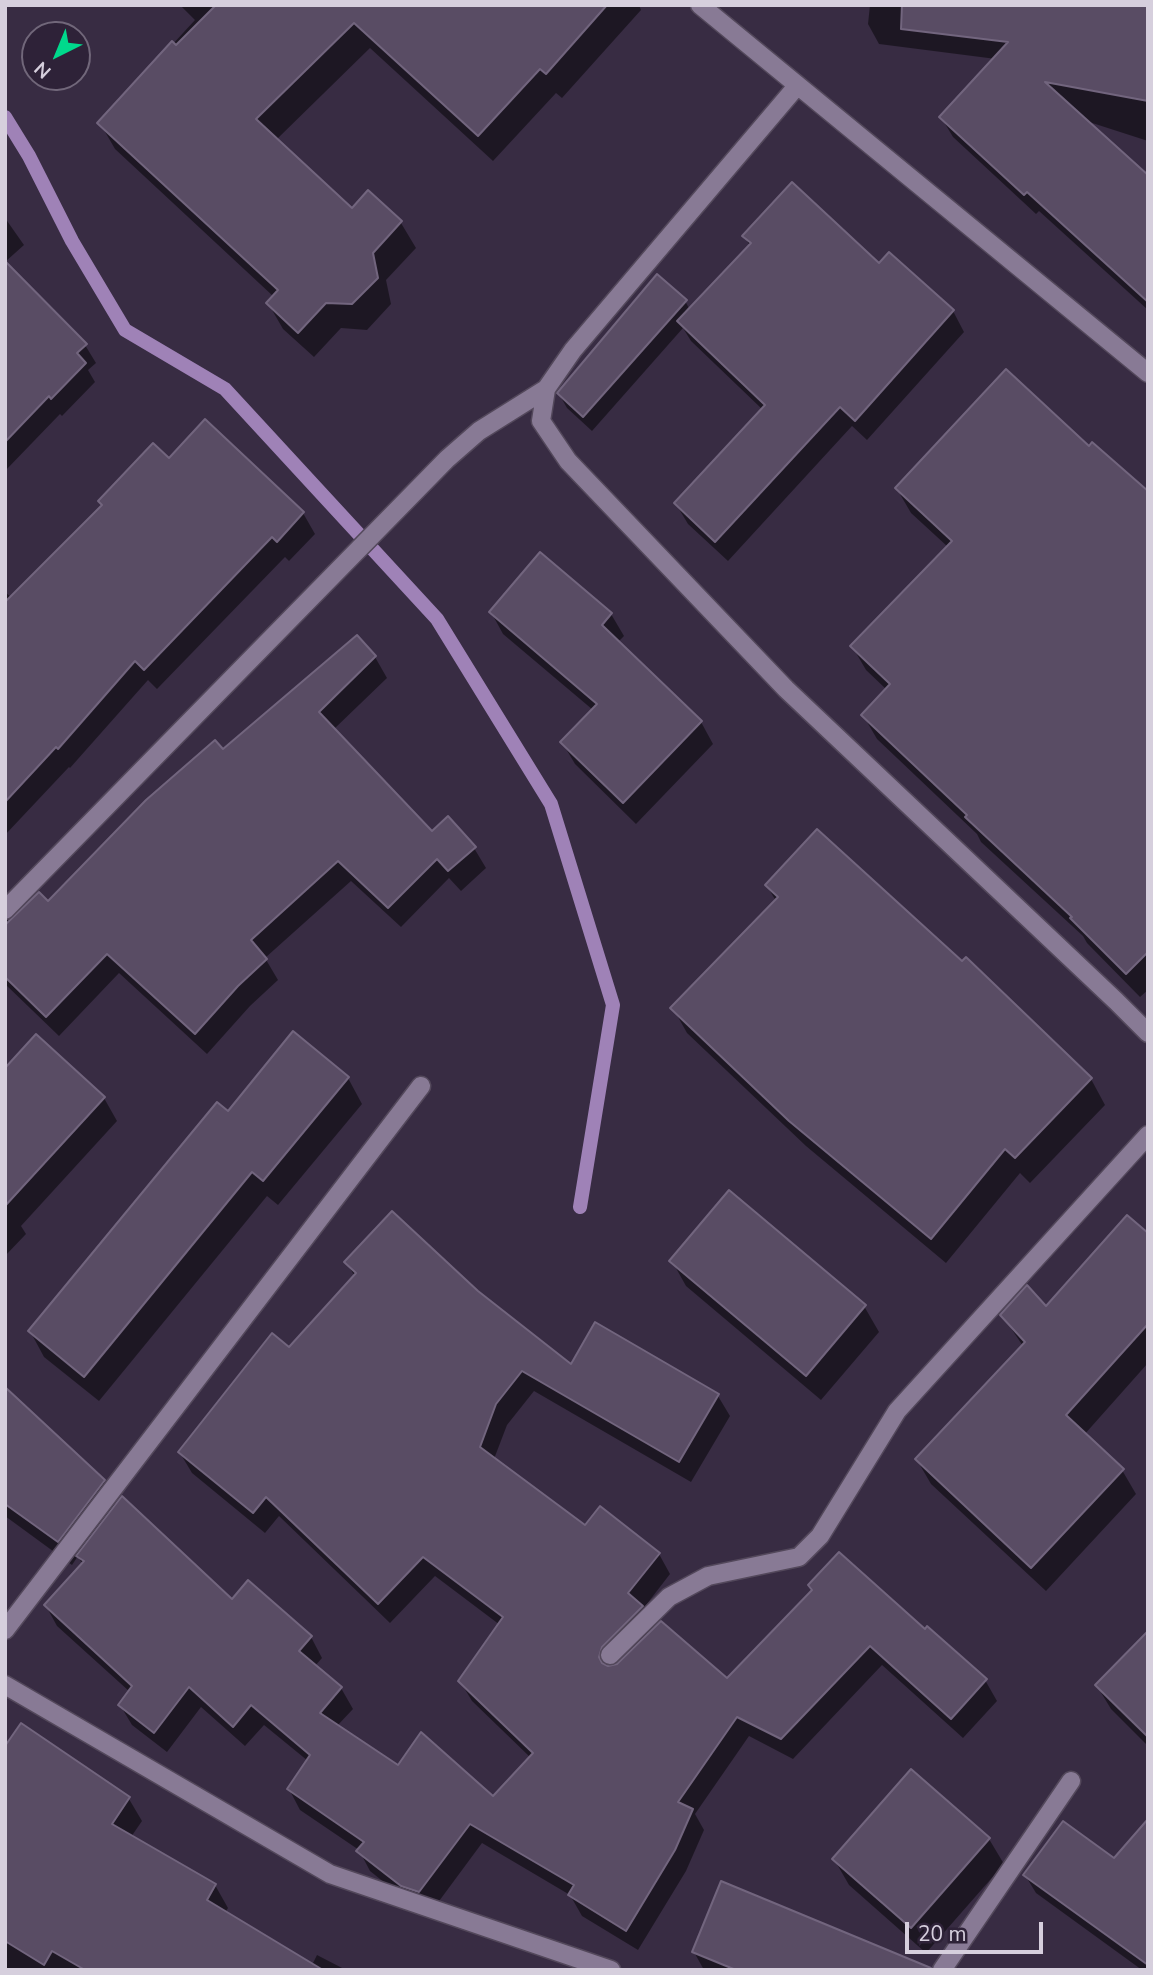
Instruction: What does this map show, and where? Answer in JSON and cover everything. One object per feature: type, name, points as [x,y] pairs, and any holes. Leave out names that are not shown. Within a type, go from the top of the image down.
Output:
[{"type":"street","points":[[700,5],[1148,373]]},
{"type":"street","points":[[5,910],[447,459],[479,431],[546,389],[573,350],[797,86]]},
{"type":"street","points":[[546,389],[541,421],[568,461],[786,689],[1148,1033]]},
{"type":"street","points":[[5,1630],[421,1086]]},
{"type":"street","points":[[610,1656],[669,1597],[708,1576],[799,1557],[820,1536],[897,1410],[1148,1135]]},
{"type":"street","points":[[5,1685],[330,1874],[611,1970]]},
{"type":"street","points":[[942,1970],[1071,1781]]},
{"type":"building","points":[[216,5],[607,5],[546,74],[540,69],[478,136],[354,23],[256,119],[352,208],[368,190],[402,221],[373,253],[378,278],[352,304],[326,303],[298,333],[266,303],[278,290],[97,123],[172,41],[176,45]]},
{"type":"building","points":[[902,5],[1148,5],[1148,101],[1045,82],[1148,175],[1148,302],[1027,192],[1024,195],[939,117],[1008,42],[901,29]]},
{"type":"building","points":[[792,182],[879,263],[889,252],[954,310],[855,421],[840,407],[715,542],[674,503],[765,405],[677,321],[751,243],[742,236]]},
{"type":"building","points":[[5,261],[87,344],[77,353],[86,363],[51,399],[49,396],[5,442]]},
{"type":"building","points":[[657,274],[687,300],[583,417],[557,393]]},
{"type":"building","points":[[1006,369],[1089,446],[1092,442],[1148,491],[1148,952],[1126,974],[1070,918],[1072,917],[861,715],[890,684],[850,646],[952,541],[895,488]]},
{"type":"building","points":[[205,419],[304,512],[277,542],[272,537],[144,670],[135,661],[58,749],[56,747],[5,802],[5,602],[102,505],[98,501],[153,443],[169,458]]},
{"type":"building","points":[[540,552],[612,613],[602,625],[702,721],[623,803],[560,742],[597,704],[489,612]]},
{"type":"building","points":[[357,635],[376,656],[319,712],[432,831],[448,816],[476,847],[448,871],[437,859],[388,908],[338,861],[251,940],[267,959],[238,986],[195,1034],[107,954],[46,1017],[5,977],[5,925],[39,892],[48,901],[146,800],[215,740],[223,749]]},
{"type":"building","points":[[817,829],[962,961],[966,957],[1092,1078],[1015,1158],[1005,1149],[931,1239],[789,1121],[670,1008],[778,897],[765,885]]},
{"type":"building","points":[[293,1031],[349,1077],[263,1181],[252,1172],[84,1377],[28,1331],[217,1102],[228,1111]]},
{"type":"building","points":[[36,1034],[105,1097],[5,1206],[5,1068]]},
{"type":"building","points":[[729,1190],[866,1305],[806,1376],[669,1261]]},
{"type":"building","points":[[392,1211],[478,1291],[571,1364],[595,1322],[719,1394],[679,1462],[522,1371],[496,1404],[480,1447],[585,1525],[600,1506],[660,1553],[628,1593],[643,1606],[602,1647],[599,1657],[602,1663],[608,1666],[617,1664],[661,1621],[727,1678],[812,1590],[808,1585],[839,1552],[925,1629],[927,1626],[987,1679],[951,1719],[870,1646],[781,1739],[737,1717],[678,1802],[693,1809],[675,1850],[626,1931],[568,1895],[574,1885],[470,1824],[419,1892],[401,1886],[356,1851],[364,1842],[287,1789],[310,1755],[251,1705],[233,1727],[189,1687],[154,1733],[118,1705],[132,1686],[44,1605],[84,1561],[76,1556],[122,1496],[232,1599],[248,1580],[312,1636],[299,1651],[342,1687],[320,1713],[398,1765],[421,1732],[493,1796],[533,1753],[458,1681],[503,1617],[423,1557],[378,1604],[266,1497],[253,1513],[178,1452],[272,1333],[289,1347],[356,1273],[344,1262]]},
{"type":"building","points":[[1127,1215],[1148,1233],[1148,1324],[1066,1415],[1124,1469],[1031,1568],[915,1459],[1025,1342],[1000,1315],[1027,1285],[1046,1306]]},
{"type":"building","points":[[5,1387],[105,1480],[58,1542],[5,1504]]},
{"type":"building","points":[[1148,1631],[1148,1737],[1095,1685]]},
{"type":"building","points":[[21,1723],[130,1797],[112,1824],[216,1884],[207,1900],[323,1970],[85,1970],[52,1951],[44,1965],[5,1941],[5,1746]]},
{"type":"building","points":[[911,1769],[990,1838],[911,1928],[832,1859]]},
{"type":"building","points":[[1148,1819],[1148,1965],[1023,1875],[1063,1821],[1114,1858]]},
{"type":"building","points":[[721,1881],[931,1970],[736,1970],[692,1952]]},
{"type":"waterway","points":[[5,117],[29,156],[72,241],[125,330],[225,389],[437,619],[551,804],[613,1005],[580,1207]]}]
